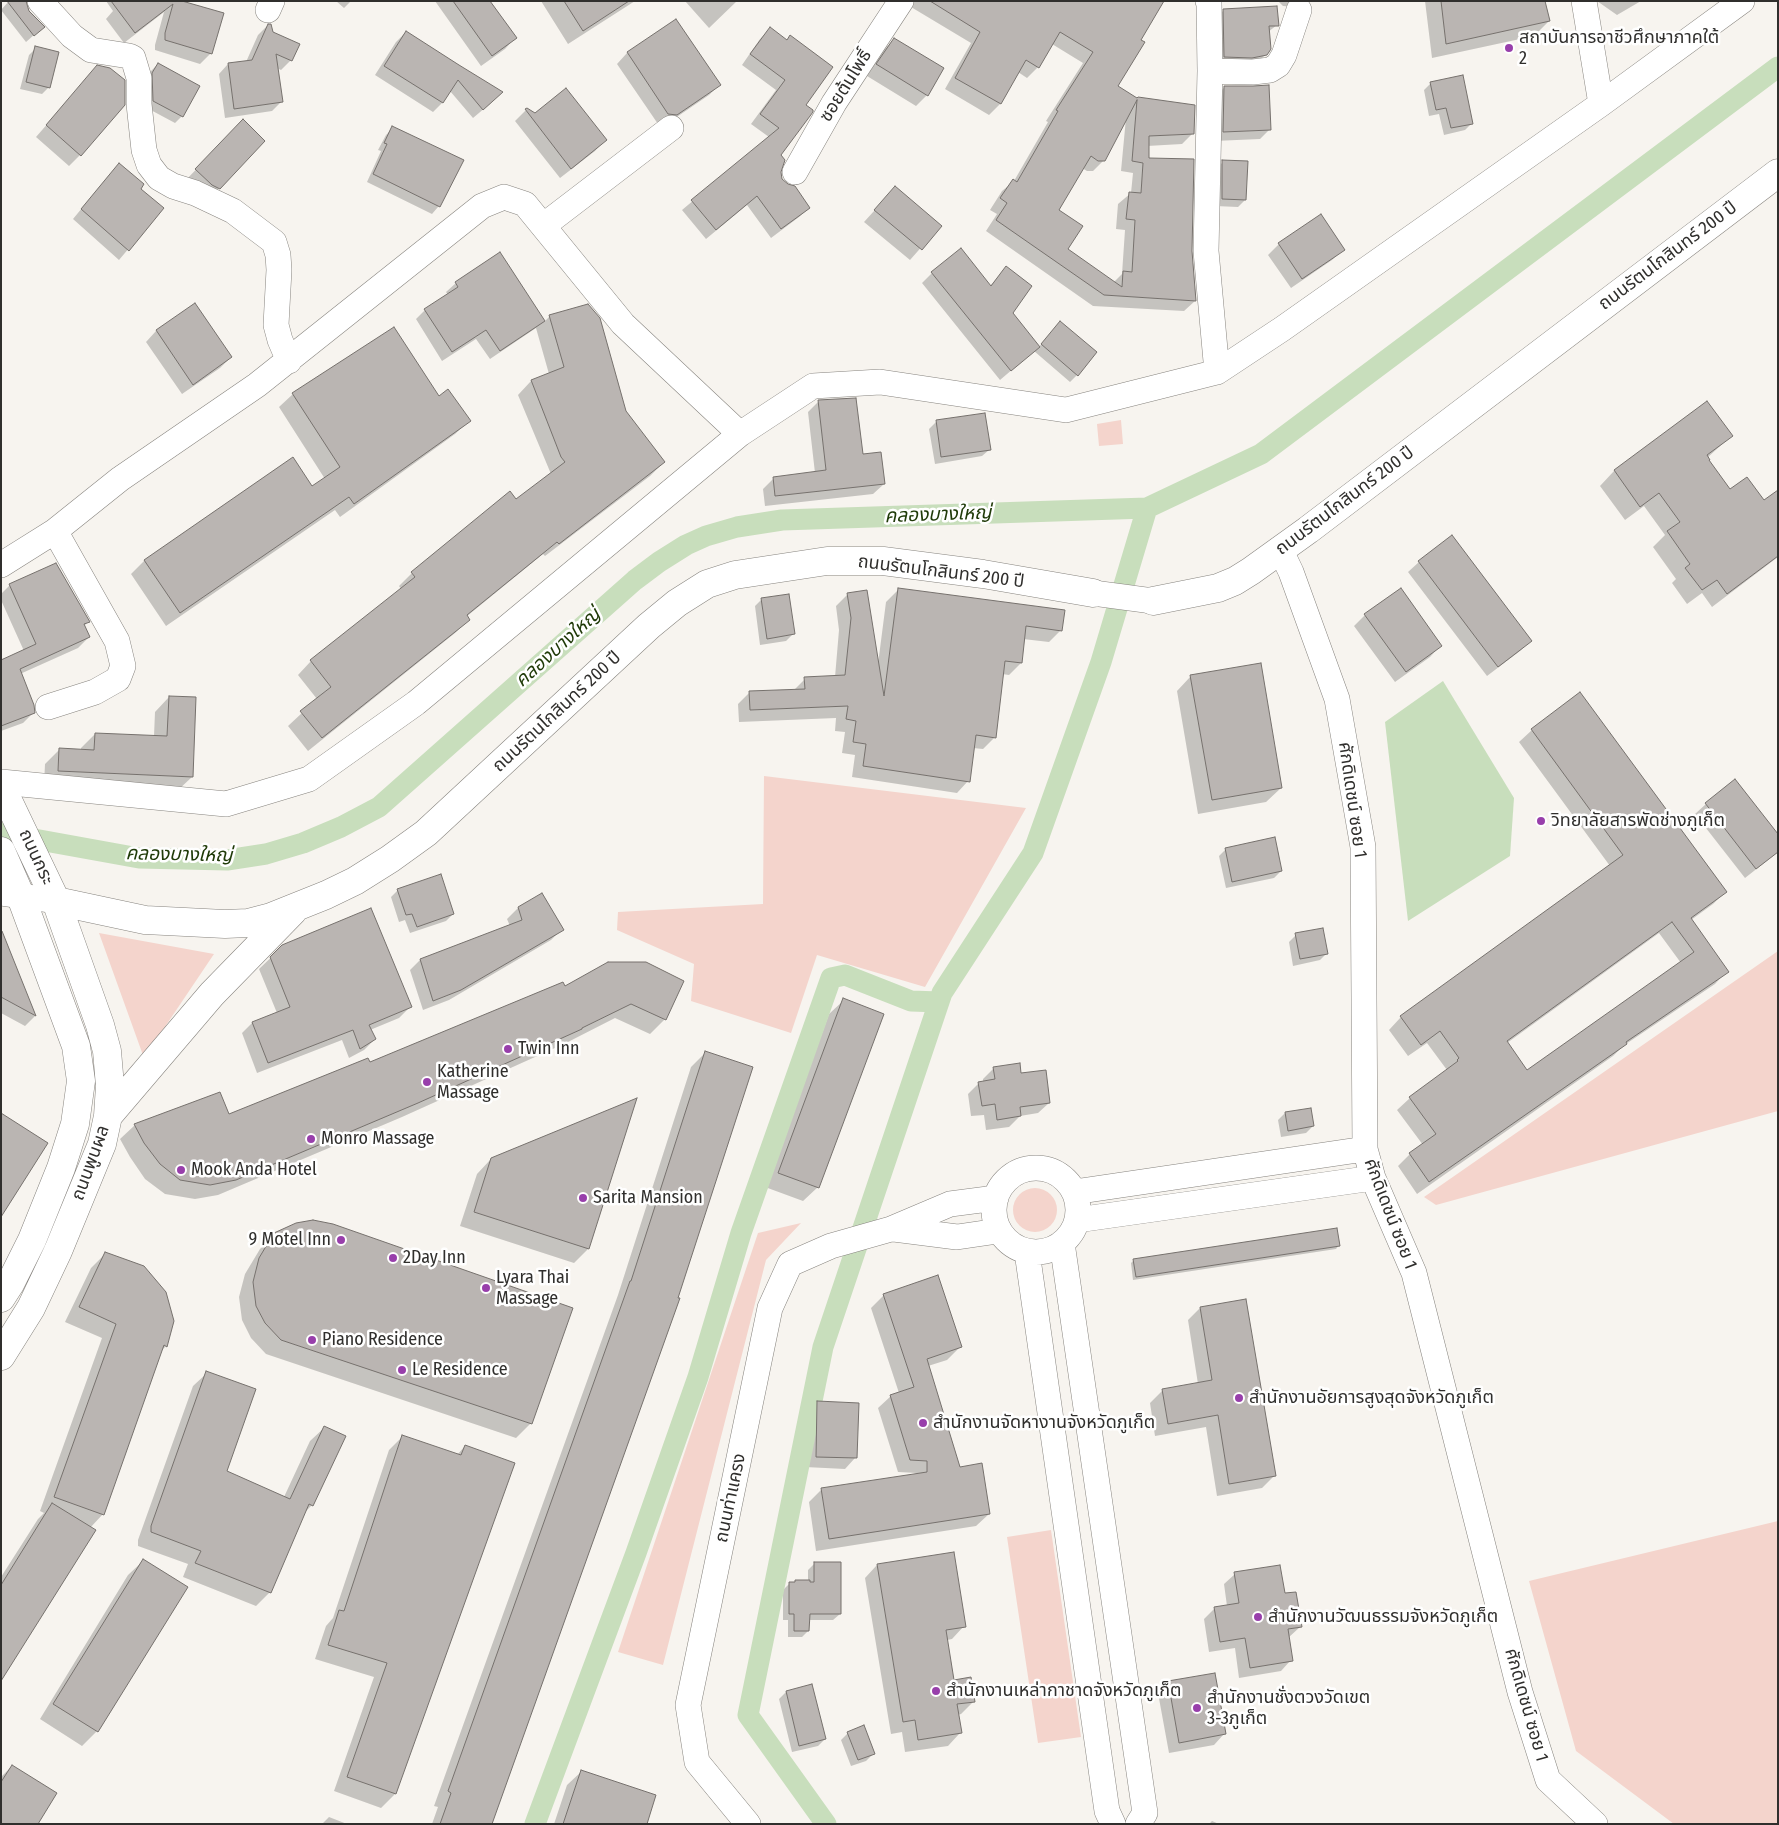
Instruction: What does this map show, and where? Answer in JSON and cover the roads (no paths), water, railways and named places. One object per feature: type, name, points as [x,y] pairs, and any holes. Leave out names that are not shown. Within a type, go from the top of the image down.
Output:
[{"type":"street","points":[[40,1],[72,36],[90,50],[133,58],[139,78],[139,104],[144,150],[149,165],[160,178],[172,186],[195,193],[233,211],[274,242],[280,270],[276,325],[289,361]]},
{"type":"street","name":"ซอยต้นโพธิ์","points":[[795,172],[834,102],[901,1]]},
{"type":"street","points":[[1208,1],[1210,71],[1206,251],[1217,372]]},
{"type":"street","points":[[1584,1],[1601,104]]},
{"type":"street","points":[[3,787],[226,804],[310,780],[416,703],[740,434],[813,386],[880,382],[1066,410],[1217,372],[1282,329],[1601,104],[1742,1]]},
{"type":"street","points":[[1210,71],[1253,72],[1270,70],[1278,65],[1284,55],[1299,10]]},
{"type":"street","points":[[543,226],[670,128]]},
{"type":"street","name":"ถนนรัตนโกสินทร์ 200 ปี","points":[[56,901],[145,920],[206,924],[248,923],[296,908],[355,881],[426,833],[649,626],[677,603],[707,584],[735,575],[771,568],[827,561],[883,561],[983,574],[1093,593],[1153,601],[1218,588],[1235,581],[1251,571],[1778,173]]},
{"type":"street","points":[[1,565],[55,531],[120,479],[289,361],[482,206],[504,197],[525,204],[623,324],[740,434]]},
{"type":"street","points":[[48,707],[95,692],[118,679],[123,666],[117,641],[55,531]]},
{"type":"street","name":"ศักดิเดชน์ ซอย 1","points":[[1280,549],[1291,572],[1337,699],[1362,847],[1365,1148],[1373,1178],[1414,1273],[1520,1692],[1548,1780],[1596,1824]]},
{"type":"street","name":"ถนนกระ","points":[[3,787],[56,901]]},
{"type":"street","name":"ถนนกระ","points":[[5,858],[11,895]]},
{"type":"street","points":[[11,895],[56,901]]},
{"type":"street","name":"ถนนพูนผล","points":[[1,1298],[32,1240],[61,1168],[75,1124],[82,1081],[76,1046],[11,895]]},
{"type":"street","name":"ถนนพูนผล","points":[[1,1356],[31,1308],[58,1251],[102,1144],[108,1116],[110,1086],[105,1042],[56,901]]},
{"type":"street","points":[[108,1116],[212,994],[296,908]]},
{"type":"street","points":[[1074,1192],[1365,1148]]},
{"type":"street","points":[[1039,1168],[1051,1170],[1066,1180],[1074,1192],[1078,1211],[1077,1220],[1071,1234],[1062,1243],[1044,1251],[1027,1252],[1011,1243],[998,1231],[994,1208],[996,1198],[1001,1187],[1011,1176],[1024,1169],[1039,1168]]},
{"type":"street","points":[[1077,1220],[1373,1178]]},
{"type":"street","name":"ถนนท่าแครง","points":[[748,1824],[697,1762],[688,1705],[770,1308],[790,1264],[831,1246],[891,1229],[950,1204],[996,1198]]},
{"type":"street","name":"ถนนท่าแครง","points":[[891,1229],[957,1236],[998,1231]]},
{"type":"street","points":[[1062,1243],[1145,1813],[1138,1824]]},
{"type":"street","points":[[1027,1252],[1106,1811],[1113,1824]]},
{"type":"street","points":[[1052,1426],[1087,1419]]},
{"type":"street","points":[[1074,1578],[1109,1573]]},
{"type":"street","points":[[1096,1736],[1132,1730]]},
{"type":"waterway","name":"คลองบางใหญ่","points":[[1,833],[139,858],[227,860],[266,854],[303,843],[341,827],[379,807],[635,580],[659,562],[686,545],[706,536],[737,527],[782,520],[1147,508],[1261,454],[1778,67]]},
{"type":"waterway","points":[[826,1824],[748,1715],[823,1347],[942,993],[1033,853],[1101,662],[1147,508]]},
{"type":"waterway","points":[[535,1824],[636,1553],[698,1377],[741,1233],[831,978],[845,975],[911,1001],[939,1002]]},
{"type":"place","name":"สถาบันการอาชีวศึกษาภาคใต้ 2","points":[[1509,48]]},
{"type":"place","name":"วิทยาลัยสารพัดช่างภูเก็ต","points":[[1541,821]]},
{"type":"place","name":"Twin Inn","points":[[508,1049]]},
{"type":"place","name":"Katherine Massage","points":[[427,1082]]},
{"type":"place","name":"Monro Massage","points":[[311,1139]]},
{"type":"place","name":"Mook Anda Hotel","points":[[181,1170]]},
{"type":"place","name":"Sarita Mansion","points":[[583,1198]]},
{"type":"place","name":"9 Motel Inn","points":[[341,1240]]},
{"type":"place","name":"2Day Inn","points":[[393,1258]]},
{"type":"place","name":"Lyara Thai Massage","points":[[486,1288]]},
{"type":"place","name":"Piano Residence","points":[[312,1340]]},
{"type":"place","name":"Le Residence","points":[[402,1370]]},
{"type":"place","name":"สำนักงานอัยการสูงสุดจังหวัดภูเก็ต","points":[[1239,1398]]},
{"type":"place","name":"สำนักงานจัดหางานจังหวัดภูเก็ต","points":[[923,1423]]},
{"type":"place","name":"สำนักงานวัฒนธรรมจังหวัดภูเก็ต","points":[[1258,1617]]},
{"type":"place","name":"สำนักงานเหล่ากาชาดจังหวัดภูเก็ต","points":[[936,1691]]},
{"type":"place","name":"สำนักงานชั่งตวงวัดเขต 3-3ภูเก็ต","points":[[1197,1708]]}]
